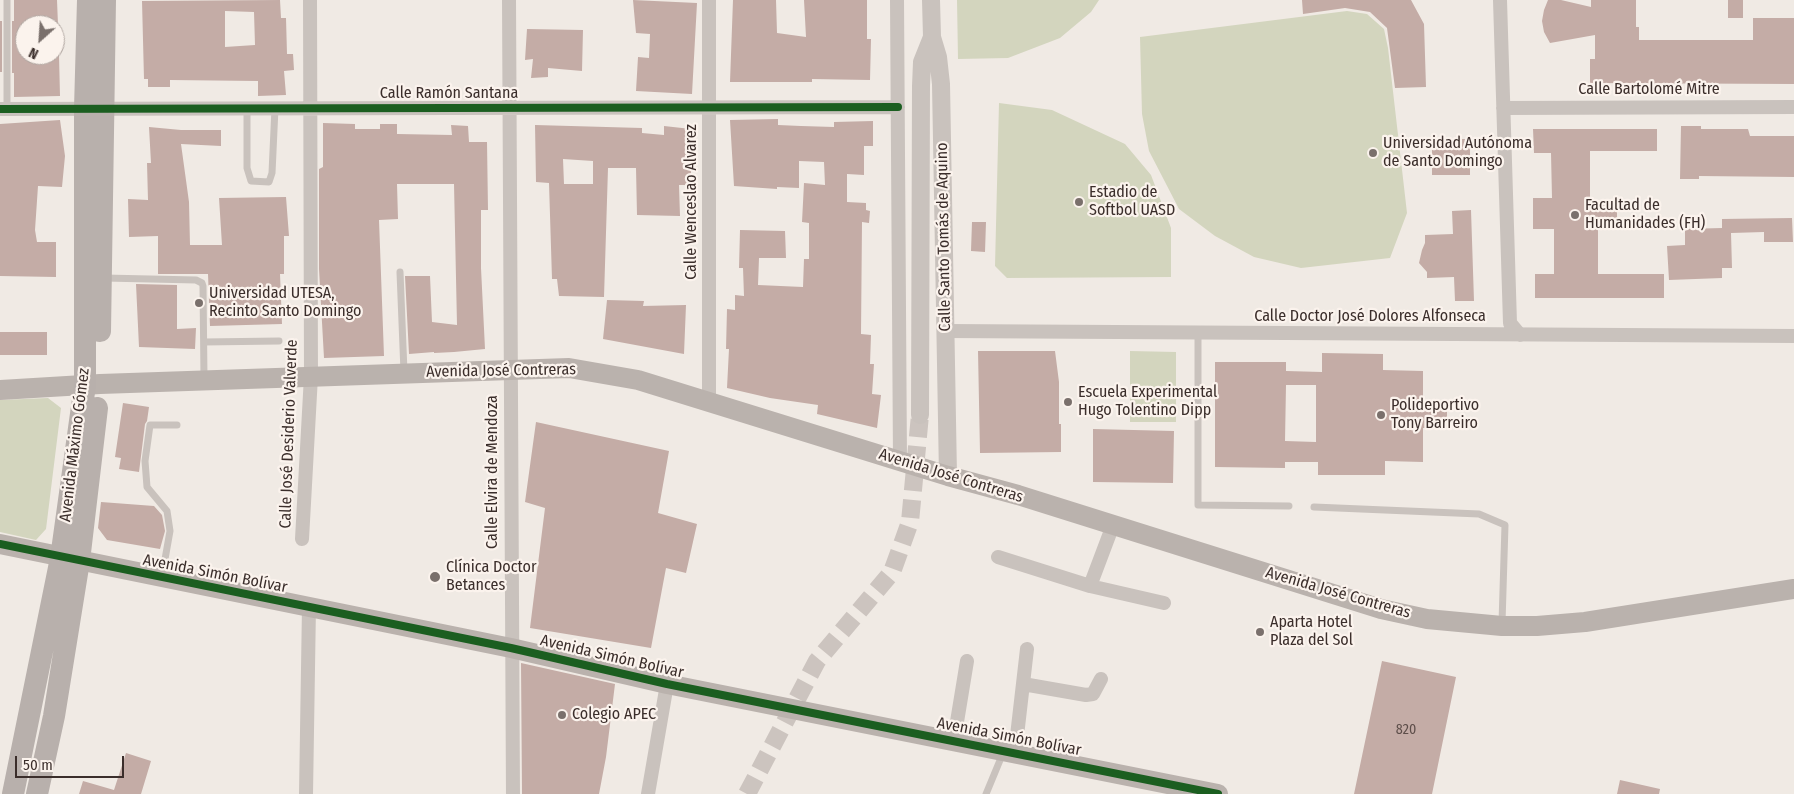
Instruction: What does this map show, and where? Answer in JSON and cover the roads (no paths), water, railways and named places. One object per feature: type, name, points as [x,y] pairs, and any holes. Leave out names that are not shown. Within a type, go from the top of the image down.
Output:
[{"type":"main road","name":"Avenida Máximo Gómez","points":[[37,794],[54,716],[70,559],[92,384],[101,278],[88,0]]},
{"type":"main road","name":"Avenida Máximo Gómez","points":[[92,384],[94,109],[105,0]]},
{"type":"main road","name":"Avenida José Contreras","points":[[0,390],[92,384],[569,368],[638,380],[709,404],[948,476],[1018,495],[1381,609],[1435,620],[1502,626],[1537,626],[1585,622],[1794,590]]},
{"type":"main road","name":"Avenida Simón Bolívar","points":[[0,544],[511,648],[667,684],[1218,794]]},
{"type":"main road","name":"Avenida Máximo Gómez","points":[[12,794],[70,559]]},
{"type":"street","name":"Calle José Desiderio Valverde","points":[[302,539],[310,376],[310,0]]},
{"type":"street","name":"Calle Elvira de Mendoza","points":[[509,0],[513,794]]},
{"type":"street","name":"Calle Wenceslao Alvarez","points":[[709,0],[709,404]]},
{"type":"street","points":[[897,0],[900,460]]},
{"type":"street","name":"Calle Santo Tomás de Aquino","points":[[931,0],[932,38],[938,57],[941,84],[948,476]]},
{"type":"street","points":[[1500,0],[1510,323],[1520,335]]},
{"type":"street","points":[[920,415],[920,86],[922,62],[932,38]]},
{"type":"street","name":"Calle Bartolomé Mitre","points":[[1503,108],[1794,106]]},
{"type":"street","name":"Calle Ramón Santana","points":[[4,109],[898,107]]},
{"type":"street","name":"Calle Doctor José Dolores Alfonseca","points":[[946,331],[1198,334],[1794,336]]},
{"type":"street","points":[[1090,586],[1112,525]]},
{"type":"street","points":[[998,557],[1090,586],[1164,603]]},
{"type":"street","points":[[306,794],[309,606]]},
{"type":"street","points":[[1010,752],[1024,684],[1028,649]]},
{"type":"street","points":[[954,740],[967,660]]},
{"type":"street","points":[[1024,684],[1086,695],[1093,694],[1101,679]]},
{"type":"street","points":[[648,794],[667,684]]},
{"type":"lane","points":[[4,109],[8,0]]},
{"type":"lane","points":[[247,108],[246,162],[250,181],[269,182],[272,173],[275,108]]},
{"type":"lane","points":[[400,272],[404,373]]},
{"type":"lane","points":[[101,278],[196,280],[202,283],[204,380]]},
{"type":"lane","points":[[1198,334],[1198,505],[1289,506]]},
{"type":"lane","points":[[204,342],[279,341]]},
{"type":"lane","points":[[162,577],[170,531],[167,511],[147,487],[145,461],[150,425],[177,425]]},
{"type":"lane","points":[[1314,507],[1479,514],[1505,525],[1502,626]]},
{"type":"lane","points":[[986,794],[1010,752]]},
{"type":"tunnel","points":[[747,794],[817,661],[892,572],[910,522],[920,415]]},
{"type":"place","name":"Universidad Autónoma de Santo Domingo","points":[[1373,153]]},
{"type":"place","name":"Estadio de Softbol UASD","points":[[1079,202]]},
{"type":"place","name":"Facultad de Humanidades (FH)","points":[[1575,215]]},
{"type":"place","name":"Universidad UTESA, Recinto Santo Domingo","points":[[199,303]]},
{"type":"place","name":"Escuela Experimental Hugo Tolentino Dipp","points":[[1068,402]]},
{"type":"place","name":"Polideportivo Tony Barreiro","points":[[1381,415]]},
{"type":"place","name":"Clínica Doctor Betances","points":[[435,577]]},
{"type":"place","name":"Aparta Hotel Plaza del Sol","points":[[1260,632]]},
{"type":"place","name":"Colegio APEC","points":[[562,715]]}]
